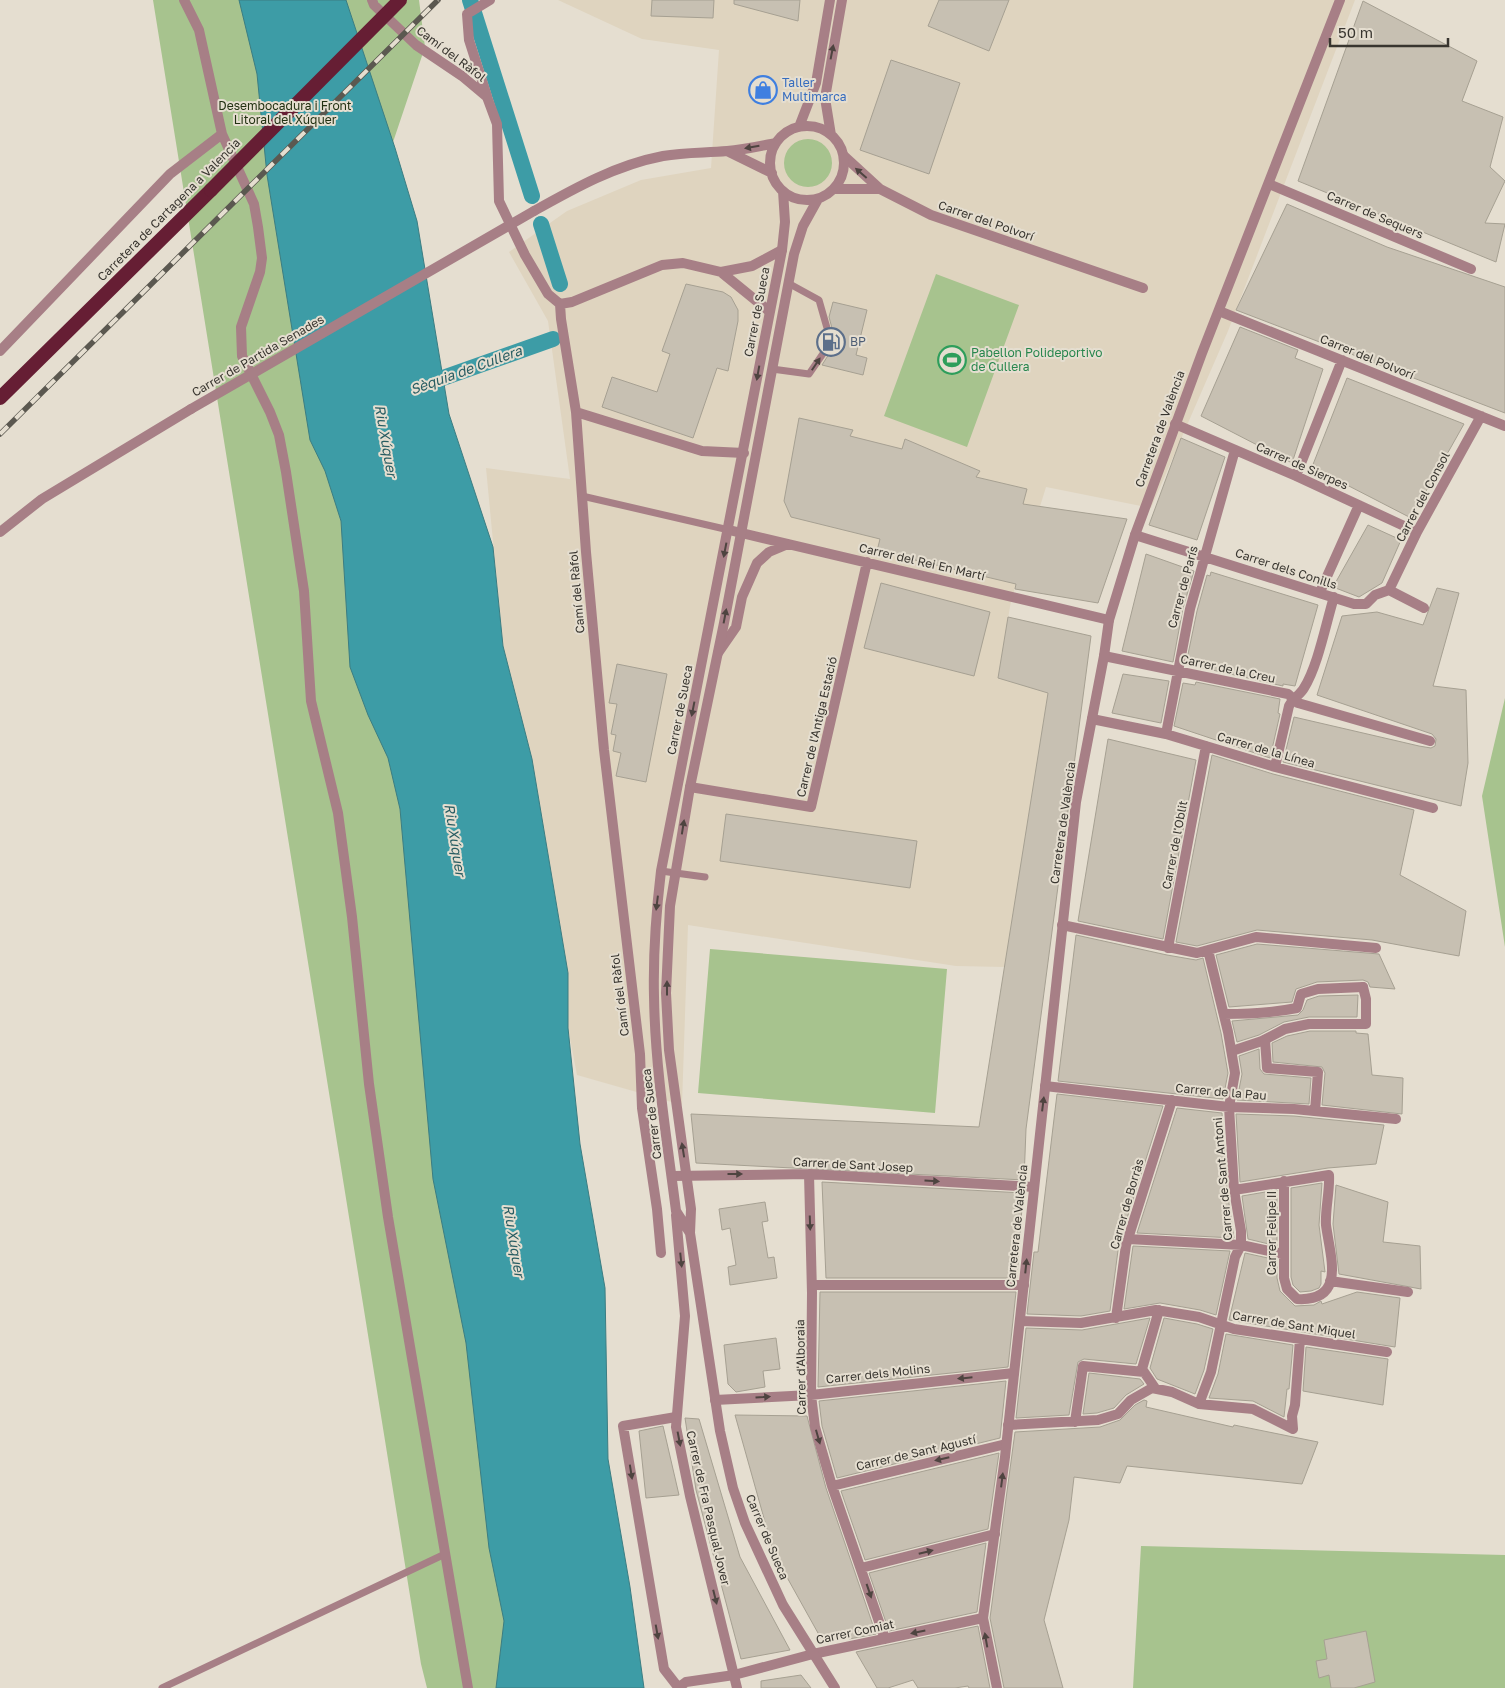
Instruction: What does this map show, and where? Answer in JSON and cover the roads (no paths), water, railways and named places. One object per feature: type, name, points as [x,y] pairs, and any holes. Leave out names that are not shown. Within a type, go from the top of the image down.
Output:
[{"type":"highway","name":"Carretera de Cartagena a Valencia","points":[[0,398],[400,0]]},
{"type":"street","points":[[184,0],[199,30],[222,134],[254,204],[258,227],[262,258],[260,272],[241,327],[242,356],[261,391],[279,434],[286,472],[304,591],[311,701],[338,813],[352,917],[369,1084],[388,1217],[468,1688]]},
{"type":"street","name":"Camí del Ràfol","points":[[372,0],[374,5],[416,45],[462,76],[487,97],[497,124],[499,201],[529,263],[548,294],[560,304],[576,412],[604,750],[640,1054],[642,1108],[656,1201],[661,1254]]},
{"type":"street","points":[[487,97],[468,40],[467,14],[490,0]]},
{"type":"street","points":[[799,127],[816,83],[830,0]]},
{"type":"street","points":[[831,135],[826,98],[842,0]]},
{"type":"street","name":"Carretera de València","points":[[997,1688],[983,1618],[985,1590],[995,1534],[1006,1444],[1076,802],[1104,656],[1109,620],[1135,535],[1175,424],[1340,0]]},
{"type":"street","points":[[799,127],[821,129],[831,135],[839,144],[844,156],[844,168],[834,189],[818,199],[800,199],[783,191],[772,173],[770,163],[776,143],[782,136],[799,127]]},
{"type":"street","points":[[0,351],[170,174],[222,134]]},
{"type":"street","name":"Carrer de Partida Senades","points":[[0,532],[42,499],[191,409],[534,211],[596,178],[626,166],[662,156],[693,152],[727,151],[776,143]]},
{"type":"street","points":[[727,151],[760,170],[772,173]]},
{"type":"street","name":"Carrer del Polvorí","points":[[844,156],[880,189],[931,215],[1143,288]]},
{"type":"street","name":"Carrer de Sequers","points":[[1269,184],[1471,269]]},
{"type":"street","name":"Carrer del Polvorí","points":[[834,189],[880,189]]},
{"type":"street","name":"Carrer de Sueca","points":[[690,1233],[676,1211],[656,1038],[654,996],[655,921],[661,872],[782,250],[785,222],[783,191]]},
{"type":"street","name":"Carrer de Sueca","points":[[818,199],[802,226],[788,284],[742,532],[690,788],[670,906],[666,993],[670,1050],[691,1210],[690,1233],[725,1456],[745,1523],[782,1605],[835,1688]]},
{"type":"street","points":[[560,304],[572,302],[662,265],[683,264],[721,272],[752,266],[782,250]]},
{"type":"street","points":[[721,272],[769,311]]},
{"type":"street","name":"Carrer del Polvorí","points":[[1219,311],[1505,426]]},
{"type":"street","points":[[1296,476],[1342,360]]},
{"type":"street","points":[[576,412],[702,451],[744,453]]},
{"type":"street","name":"Carrer del Consol","points":[[1389,590],[1417,532],[1481,416]]},
{"type":"street","name":"Carrer de Sierpes","points":[[1175,424],[1296,476],[1417,532]]},
{"type":"street","name":"Carrer de París","points":[[1166,734],[1176,671],[1204,556],[1236,450]]},
{"type":"street","points":[[1320,592],[1359,505]]},
{"type":"street","name":"Carrer del Rei En Martí","points":[[729,530],[1109,620]]},
{"type":"street","name":"Carrer dels Conills","points":[[1135,535],[1354,604],[1366,604],[1375,594],[1389,590]]},
{"type":"street","points":[[718,652],[736,627],[742,597],[757,563],[769,552],[788,544]]},
{"type":"street","name":"Carrer de l'Antiga Estació","points":[[690,788],[811,807],[867,562]]},
{"type":"street","points":[[1389,590],[1424,608]]},
{"type":"street","points":[[1274,767],[1288,706],[1293,698],[1304,689],[1334,597]]},
{"type":"street","name":"Carrer de la Creu","points":[[1104,656],[1288,694],[1298,703],[1430,741]]},
{"type":"street","name":"Carrer de la Línea","points":[[1092,719],[1166,734],[1274,767],[1433,808]]},
{"type":"street","name":"Carrer de l'Oblit","points":[[1168,948],[1206,746]]},
{"type":"street","points":[[1062,925],[1197,953],[1256,937],[1376,948]]},
{"type":"street","name":"Carrer de Sant Antoni","points":[[1199,1404],[1211,1372],[1235,1257],[1241,1245],[1241,1231],[1234,1190],[1229,1107],[1235,1073],[1224,1014],[1208,950]]},
{"type":"street","points":[[1224,1014],[1263,1014],[1297,1008],[1301,994],[1318,989],[1363,987],[1366,999],[1366,1024],[1308,1024],[1284,1029],[1265,1040],[1232,1051]]},
{"type":"street","points":[[1265,1040],[1267,1068],[1318,1072],[1315,1111]]},
{"type":"street","name":"Carrer de la Pau","points":[[1045,1086],[1229,1107],[1315,1111],[1396,1119]]},
{"type":"street","name":"Carrer de Borràs","points":[[1116,1318],[1128,1239],[1172,1100]]},
{"type":"street","name":"Carrer de Sant Josep","points":[[672,1176],[809,1174],[1034,1187]]},
{"type":"street","name":"Carrer d'Alboraia","points":[[809,1174],[812,1285],[811,1395],[815,1427],[832,1486],[885,1639]]},
{"type":"street","points":[[1234,1190],[1329,1175],[1326,1224],[1333,1260],[1330,1281],[1408,1292]]},
{"type":"street","name":"Carrer Felipe II","points":[[1284,1181],[1284,1278],[1287,1289],[1297,1299],[1309,1300],[1321,1296],[1330,1281]]},
{"type":"street","name":"Carrer de Fra Pasqual Jover","points":[[676,1211],[685,1316],[676,1417],[690,1496],[738,1688]]},
{"type":"street","points":[[1128,1239],[1241,1245],[1284,1254]]},
{"type":"street","points":[[812,1285],[1024,1285]]},
{"type":"street","points":[[1155,1388],[1142,1369],[1159,1310]]},
{"type":"street","name":"Carrer de Sant Miquel","points":[[1020,1322],[1081,1323],[1159,1310],[1198,1316],[1221,1325],[1387,1352]]},
{"type":"street","points":[[1008,1425],[1098,1420],[1118,1414],[1131,1400],[1155,1388],[1172,1392],[1199,1404],[1253,1409],[1293,1429],[1292,1416],[1295,1404],[1300,1339]]},
{"type":"street","points":[[1075,1422],[1083,1366],[1144,1372]]},
{"type":"street","name":"Carrer dels Molins","points":[[715,1400],[811,1395],[1014,1373]]},
{"type":"street","points":[[676,1417],[623,1426],[664,1669],[678,1688]]},
{"type":"street","name":"Carrer de Sant Agustí","points":[[832,1486],[1006,1444]]},
{"type":"street","points":[[861,1568],[995,1534]]},
{"type":"street","name":"Carrer Comiat","points":[[678,1688],[686,1682],[734,1675],[813,1654],[983,1618]]},
{"type":"lane","points":[[772,369],[809,374],[831,342],[819,300],[788,284]]},
{"type":"lane","points":[[582,496],[729,530]]},
{"type":"lane","points":[[661,872],[705,878]]},
{"type":"lane","points":[[162,1688],[445,1554]]},
{"type":"water","name":"Riu Xúquer","points":[[239,0],[346,0],[417,221],[449,414],[493,547],[503,646],[532,759],[568,973],[568,1028],[580,1144],[605,1288],[608,1459],[630,1587],[644,1688],[496,1688],[504,1621],[489,1548],[466,1343],[433,1179],[400,809],[388,758],[368,715],[350,667],[341,521],[325,471],[310,440],[267,175],[257,74]]},
{"type":"waterway","points":[[470,0],[532,196]]},
{"type":"waterway","name":"Sèquia de Cullera","points":[[541,224],[560,284]]},
{"type":"waterway","name":"Sèquia de Cullera","points":[[423,385],[553,339]]},
{"type":"railway","points":[[0,434],[438,0]]},
{"type":"place","name":"Taller Multimarca","points":[[763,90]]},
{"type":"place","name":"BP","points":[[831,342]]},
{"type":"place","name":"Pabellon Polideportivo de Cullera","points":[[952,360]]},
{"type":"park label","name":"Desembocadura i Front Litoral del Xúquer","points":[[285,113]]}]
